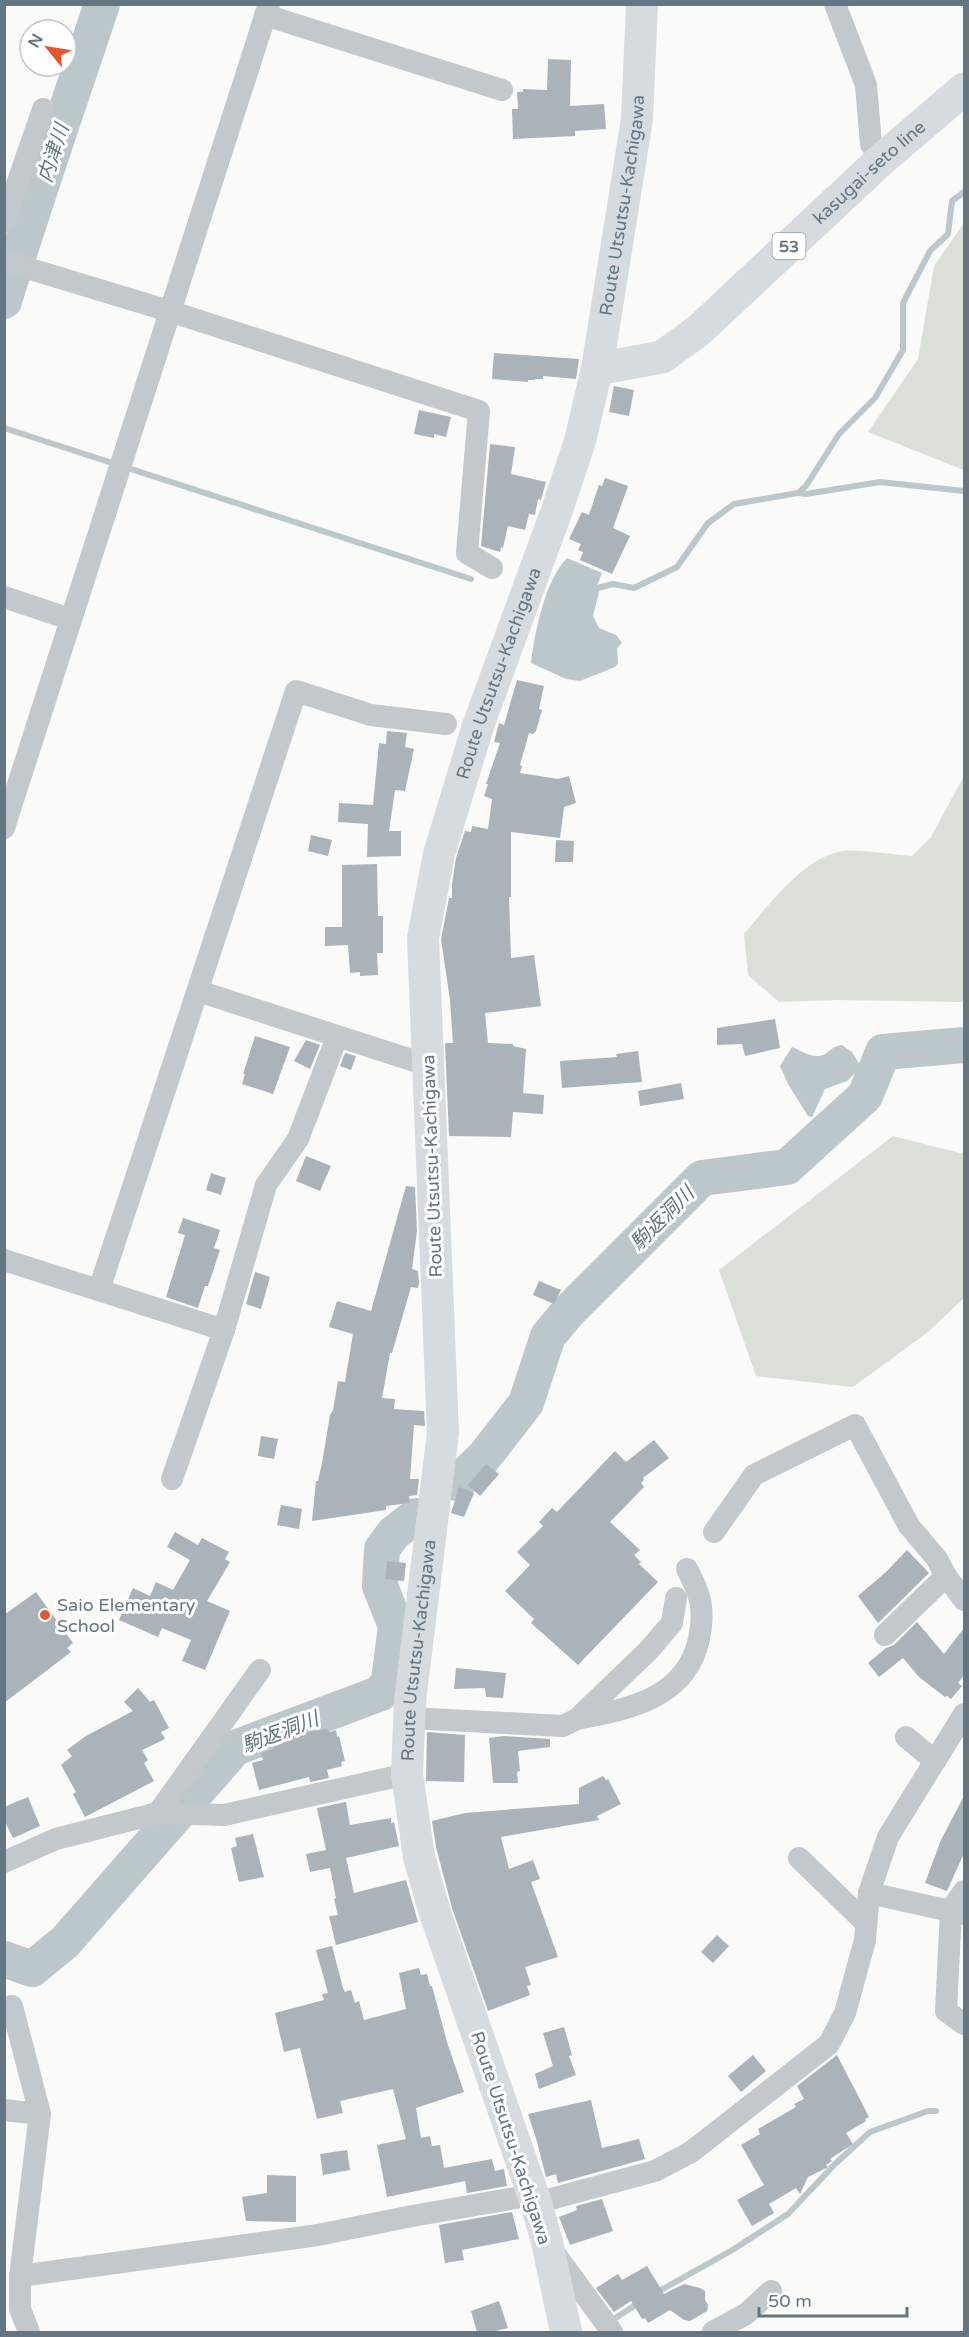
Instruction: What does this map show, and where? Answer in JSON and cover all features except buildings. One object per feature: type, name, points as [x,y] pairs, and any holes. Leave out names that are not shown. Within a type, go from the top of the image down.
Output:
[{"type":"main road","name":"Route Utsutsu-Kachigawa","points":[[566,2332],[547,2242],[535,2199],[435,1914],[419,1857],[407,1774],[410,1718],[443,1433],[423,938],[439,854],[478,726],[580,441],[597,369],[637,119],[642,4]]},
{"type":"main road","name":"kasugai-seto line","points":[[597,369],[662,357],[698,331],[881,160],[964,89]]},
{"type":"street","points":[[835,4],[866,85],[871,144],[881,160]]},
{"type":"street","points":[[4,828],[267,10],[502,90]]},
{"type":"street","points":[[4,222],[43,109]]},
{"type":"street","points":[[4,261],[169,311],[479,411],[467,553],[492,568]]},
{"type":"street","points":[[4,597],[70,619]]},
{"type":"street","points":[[99,1290],[296,691],[372,715],[446,724]]},
{"type":"street","points":[[198,991],[427,1065]]},
{"type":"street","points":[[172,1479],[224,1330],[266,1185],[298,1139],[337,1037]]},
{"type":"street","points":[[4,1260],[224,1330]]},
{"type":"street","points":[[714,1532],[754,1475],[855,1425],[909,1526],[938,1559],[946,1576],[964,1600]]},
{"type":"street","points":[[410,1718],[562,1726],[577,1719],[619,1711],[665,1691],[684,1675],[696,1653],[702,1608],[687,1569]]},
{"type":"street","points":[[885,1635],[946,1576]]},
{"type":"street","points":[[577,1719],[648,1651],[672,1623],[676,1598]]},
{"type":"street","points":[[158,1812],[260,1670]]},
{"type":"street","points":[[20,2277],[318,2235],[412,2216],[535,2199],[655,2171],[691,2152],[829,2043],[845,2013],[865,1940],[869,1893],[888,1837],[964,1714]]},
{"type":"street","points":[[906,1737],[935,1761]]},
{"type":"street","points":[[4,1862],[56,1839],[158,1812],[224,1815],[407,1774]]},
{"type":"street","points":[[799,1858],[866,1923]]},
{"type":"street","points":[[964,1891],[958,1912],[946,2011],[964,2024]]},
{"type":"street","points":[[869,1893],[958,1912]]},
{"type":"street","points":[[12,2006],[40,2114],[20,2277],[21,2309],[29,2332]]},
{"type":"street","points":[[4,2110],[40,2114]]},
{"type":"street","points":[[547,2242],[612,2332]]},
{"type":"street","points":[[713,2332],[746,2314],[771,2291]]},
{"type":"shaded area","points":[[964,223],[964,470],[868,432],[918,359],[934,266]]},
{"type":"shaded area","points":[[567,558],[602,573],[597,586],[600,588],[593,616],[599,628],[616,635],[622,643],[617,648],[618,663],[615,667],[580,681],[566,679],[531,663],[542,607],[559,568]]},
{"type":"shaded area","points":[[964,776],[964,1002],[838,1000],[779,1002],[748,975],[744,934],[788,884],[814,863],[828,855],[842,851],[912,856],[931,837]]},
{"type":"shaded area","points":[[842,1045],[852,1052],[861,1067],[847,1081],[825,1089],[812,1117],[808,1116],[788,1084],[780,1066],[792,1047],[808,1054],[821,1056]]},
{"type":"shaded area","points":[[893,1136],[964,1154],[964,1298],[928,1332],[853,1387],[756,1376],[719,1270]]},
{"type":"waterway","name":"内津川","points":[[4,301],[102,4]]},
{"type":"waterway","points":[[594,589],[613,584],[634,588],[677,567],[708,523],[734,504],[798,493],[806,486],[839,434],[875,398],[903,350],[903,303],[930,251],[948,234],[952,201],[964,192]]},
{"type":"waterway","points":[[4,428],[471,579]]},
{"type":"waterway","points":[[798,493],[806,494],[880,482],[964,491]]},
{"type":"waterway","name":"駒返洞川","points":[[457,1483],[484,1457],[526,1403],[548,1336],[569,1311],[702,1178],[787,1167],[865,1096],[883,1052],[964,1045]]},
{"type":"waterway","name":"駒返洞川","points":[[4,1959],[32,1969],[65,1942],[235,1748],[381,1693],[389,1681],[396,1626],[380,1586],[382,1549],[394,1533],[416,1516]]},
{"type":"waterway","points":[[654,2294],[734,2249],[788,2214],[835,2164],[870,2132],[928,2111],[936,2111]]},
{"type":"waterway","points":[[614,2319],[640,2302]]},
{"type":"place","name":"Saio Elementary School","points":[[45,1615]]}]
